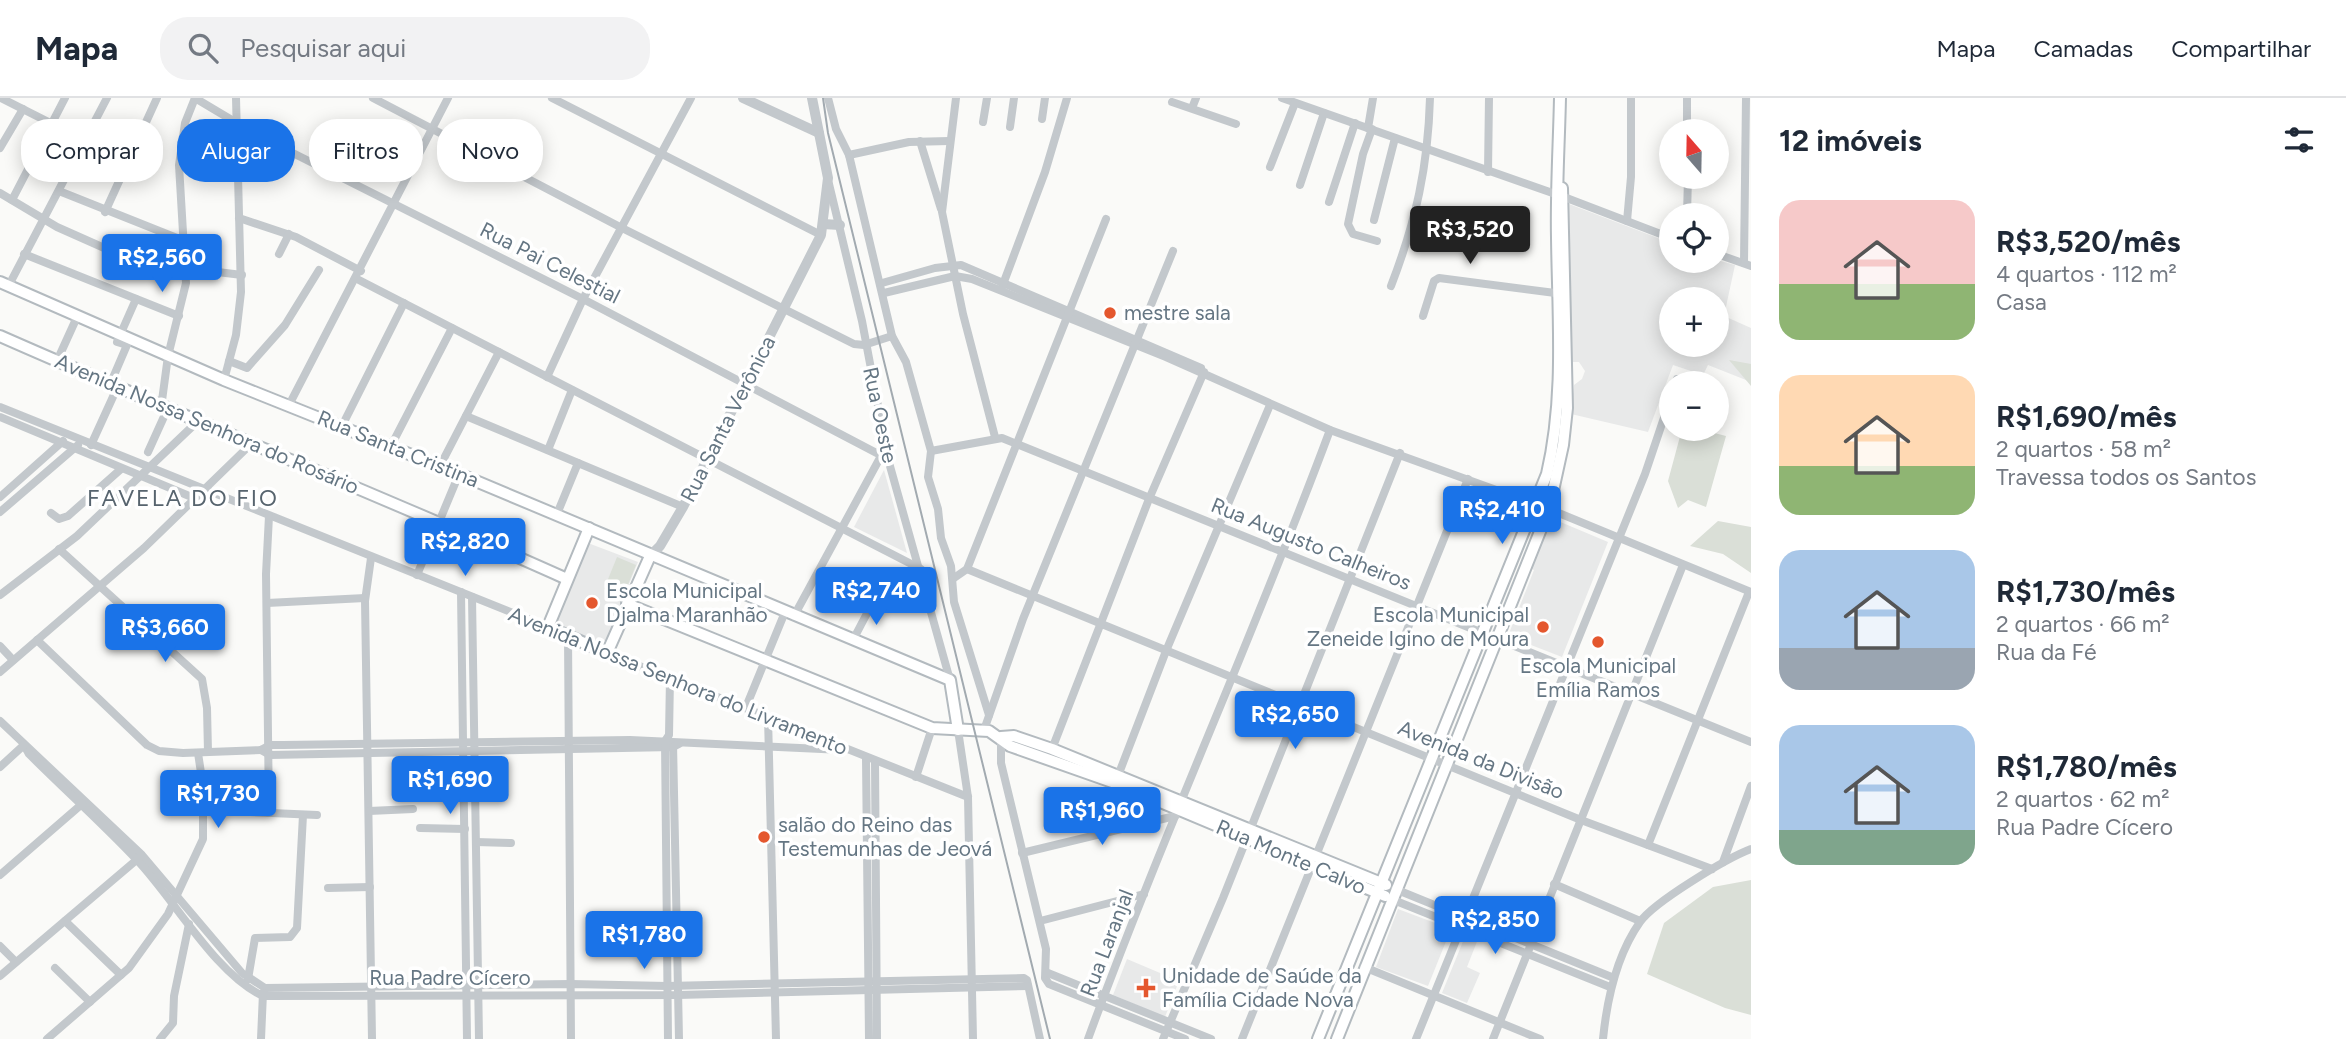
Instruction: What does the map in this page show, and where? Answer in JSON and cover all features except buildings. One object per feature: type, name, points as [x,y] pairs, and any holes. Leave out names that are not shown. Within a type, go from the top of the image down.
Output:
[{"type":"main road","points":[[1337,1039],[1549,509],[1563,445],[1567,408],[1559,172],[1560,98]]},
{"type":"main road","name":"Rua Santa Cristina","points":[[4,284],[224,380],[557,514],[650,556],[950,680]]},
{"type":"main road","points":[[1318,1039],[1547,474],[1558,420],[1562,294]]},
{"type":"main road","name":"Avenida Nossa Senhora do Rosário","points":[[0,336],[164,409],[439,521],[567,579]]},
{"type":"main road","points":[[548,627],[589,528]]},
{"type":"main road","name":"Rua Santa Verônica","points":[[607,653],[650,556]]},
{"type":"main road","points":[[628,604],[932,728],[984,730],[1002,737]]},
{"type":"main road","name":"Avenida Nossa Senhora do Livramento","points":[[548,627],[607,653]]},
{"type":"main road","name":"Rua Oeste","points":[[950,680],[958,730]]},
{"type":"main road","name":"Rua Monte Calvo","points":[[1002,737],[1014,736],[1052,749],[1178,809],[1248,834],[1393,894]]},
{"type":"main road","name":"Rua Monte Calvo","points":[[1002,737],[1010,746],[1117,780]]},
{"type":"street","points":[[1,98],[44,119]]},
{"type":"street","points":[[54,119],[65,98]]},
{"type":"street","points":[[96,119],[107,98]]},
{"type":"street","points":[[147,119],[157,98]]},
{"type":"street","points":[[148,452],[164,409],[168,356],[185,271],[179,165],[185,123],[195,98]]},
{"type":"street","name":"Rua Pai Celestial","points":[[195,98],[231,119]]},
{"type":"street","points":[[236,98],[238,119]]},
{"type":"street","points":[[373,98],[622,228],[854,344],[864,345],[892,336]]},
{"type":"street","points":[[289,405],[396,204],[448,98]]},
{"type":"street","points":[[552,98],[822,230],[840,225]]},
{"type":"street","points":[[547,377],[583,299],[691,98]]},
{"type":"street","points":[[743,98],[755,101],[819,133]]},
{"type":"street","name":"Rua Oeste","points":[[812,98],[840,225],[885,457],[921,569],[950,680]]},
{"type":"street","name":"Rua Oeste","points":[[828,98],[836,129],[849,155],[882,283],[892,336],[906,362],[931,451],[929,482],[960,574],[954,601],[989,715]]},
{"type":"street","points":[[942,212],[956,98]]},
{"type":"street","points":[[983,122],[987,98]]},
{"type":"street","points":[[1010,127],[1014,98]]},
{"type":"street","points":[[1042,119],[1045,98]]},
{"type":"street","points":[[1002,287],[1045,172],[1067,98]]},
{"type":"street","points":[[1192,108],[1196,98]]},
{"type":"street","points":[[1282,98],[1659,233]]},
{"type":"street","points":[[1314,98],[1314,109]]},
{"type":"street","points":[[1373,98],[1370,128],[1348,224],[1353,234],[1377,241]]},
{"type":"street","points":[[1391,286],[1421,195],[1429,150],[1430,98]]},
{"type":"street","points":[[1488,172],[1489,98]]},
{"type":"street","points":[[1627,221],[1631,177],[1631,98]]},
{"type":"street","points":[[1687,98],[1687,119]]},
{"type":"street","points":[[1729,258],[1748,265],[1746,98]]},
{"type":"street","points":[[1172,102],[1236,124]]},
{"type":"street","points":[[1270,167],[1295,103]]},
{"type":"street","points":[[0,148],[23,109]]},
{"type":"street","points":[[1300,185],[1324,113]]},
{"type":"street","points":[[1329,202],[1355,123]]},
{"type":"street","points":[[1374,219],[1395,138]]},
{"type":"street","points":[[920,141],[942,212],[952,264],[995,437],[931,451]]},
{"type":"street","points":[[849,155],[920,141],[949,141]]},
{"type":"street","name":"Rua Pai Celestial","points":[[295,153],[885,457]]},
{"type":"street","name":"Rua Santa Verônica","points":[[650,556],[660,546],[707,462],[822,230],[828,178]]},
{"type":"street","points":[[12,200],[21,182]]},
{"type":"street","points":[[4,284],[24,254],[63,182]]},
{"type":"street","points":[[105,212],[118,182]]},
{"type":"street","points":[[224,380],[237,324],[242,275],[239,182]]},
{"type":"street","points":[[59,191],[105,212],[182,240]]},
{"type":"street","points":[[0,193],[44,219],[111,251],[185,271],[242,275]]},
{"type":"street","points":[[239,218],[289,234],[404,303],[707,462],[921,569]]},
{"type":"street","points":[[960,574],[1019,445],[1106,219]]},
{"type":"street","points":[[279,254],[289,234]]},
{"type":"street","points":[[984,730],[1032,597],[1173,251]]},
{"type":"street","points":[[24,254],[178,316]]},
{"type":"street","points":[[882,283],[952,264],[970,268],[1002,287],[1207,374],[1270,405],[1331,430],[1549,509],[1750,592],[1648,845]]},
{"type":"street","points":[[229,361],[247,368],[285,325],[319,270]]},
{"type":"street","points":[[884,293],[955,276],[1002,287]]},
{"type":"street","points":[[1423,316],[1434,281],[1438,278],[1562,294]]},
{"type":"street","points":[[91,445],[117,388],[113,380],[127,345],[117,342],[136,299]]},
{"type":"street","points":[[342,426],[404,303]]},
{"type":"street","points":[[57,361],[76,317]]},
{"type":"street","points":[[390,446],[452,328]]},
{"type":"street","points":[[440,466],[499,352]]},
{"type":"street","points":[[1052,749],[1149,499],[1207,374]]},
{"type":"street","points":[[548,450],[572,390]]},
{"type":"street","points":[[1117,780],[1166,650],[1270,405]]},
{"type":"street","name":"Avenida Nossa Senhora do Livramento","points":[[0,407],[65,440]]},
{"type":"street","points":[[466,416],[683,507]]},
{"type":"street","name":"Avenida Nossa Senhora do Livramento","points":[[0,417],[78,445],[121,469],[194,498]]},
{"type":"street","points":[[0,595],[59,549],[197,422]]},
{"type":"street","name":"Rua Laranjal","points":[[1088,1039],[1178,809],[1285,552],[1331,430]]},
{"type":"street","points":[[1416,1039],[1645,474],[1659,433]]},
{"type":"street","name":"Rua Augusto Calheiros","points":[[995,437],[1419,605],[1751,742]]},
{"type":"street","points":[[0,497],[65,440]]},
{"type":"street","points":[[0,646],[5,664],[99,588],[251,444]]},
{"type":"street","points":[[0,512],[78,445]]},
{"type":"street","name":"Avenida Nossa Senhora do Livramento","points":[[78,445],[91,445],[548,627]]},
{"type":"street","points":[[1166,1031],[1400,453]]},
{"type":"street","points":[[746,707],[764,660],[885,457]]},
{"type":"street","points":[[557,514],[578,463]]},
{"type":"street","points":[[51,513],[59,519],[68,516],[121,469]]},
{"type":"street","points":[[417,575],[459,474]]},
{"type":"street","points":[[1242,1039],[1315,861],[1364,731],[1419,605],[1468,479]]},
{"type":"street","points":[[0,484],[8,491]]},
{"type":"street","points":[[269,516],[269,813]]},
{"type":"street","points":[[59,549],[202,679],[207,708],[208,752]]},
{"type":"street","points":[[371,558],[365,598],[372,1039]]},
{"type":"street","points":[[1493,1039],[1683,565]]},
{"type":"street","name":"Avenida da Divisão","points":[[960,574],[1032,597],[1581,820],[1712,869]]},
{"type":"street","points":[[461,592],[467,1039]]},
{"type":"street","points":[[472,597],[479,1039]]},
{"type":"street","points":[[267,603],[365,598]]},
{"type":"street","points":[[853,640],[874,600]]},
{"type":"street","points":[[568,636],[571,1039]]},
{"type":"street","points":[[37,640],[147,745],[166,752],[270,750],[367,753],[463,747]]},
{"type":"street","name":"Avenida Nossa Senhora do Livramento","points":[[607,653],[746,707],[843,750],[968,797]]},
{"type":"street","points":[[668,1039],[670,678]]},
{"type":"street","points":[[768,717],[776,1039]]},
{"type":"street","name":"Rua Padre Cícero","points":[[0,721],[140,857],[174,899],[248,979],[264,992]]},
{"type":"street","points":[[916,777],[932,728]]},
{"type":"street","points":[[958,730],[968,797],[973,1039]]},
{"type":"street","points":[[1002,737],[1001,764],[1040,921],[1048,973],[1045,978],[1049,984],[1103,1000]]},
{"type":"street","points":[[270,750],[367,743],[463,747],[671,743],[843,750]]},
{"type":"street","points":[[0,767],[24,745]]},
{"type":"street","points":[[47,1039],[121,975],[142,952],[174,899],[199,851],[204,810],[198,753]]},
{"type":"street","points":[[866,758],[872,980]]},
{"type":"street","points":[[869,1039],[875,761]]},
{"type":"street","points":[[1723,862],[1751,786]]},
{"type":"street","points":[[0,876],[84,803]]},
{"type":"street","points":[[369,811],[413,809]]},
{"type":"street","points":[[1022,853],[1178,809]]},
{"type":"street","points":[[204,810],[317,815]]},
{"type":"street","points":[[248,979],[255,938],[290,937],[297,928],[303,814]]},
{"type":"street","points":[[420,828],[465,829]]},
{"type":"street","points":[[476,842],[511,843]]},
{"type":"street","points":[[1603,1039],[1610,987],[1640,920],[1712,869],[1751,849]]},
{"type":"street","points":[[0,976],[140,857]]},
{"type":"street","points":[[465,862],[476,862]]},
{"type":"street","points":[[671,875],[679,1039]]},
{"type":"street","points":[[1554,884],[1640,920]]},
{"type":"street","points":[[328,888],[370,887]]},
{"type":"street","points":[[1040,921],[1144,894]]},
{"type":"street","name":"Rua Monte Calvo","points":[[1393,894],[1464,917],[1610,987]]},
{"type":"street","name":"Rua Monte Calvo","points":[[1393,894],[1460,927],[1614,978]]},
{"type":"street","name":"Rua Padre Cícero","points":[[174,899],[189,924],[231,972],[250,989],[264,992],[478,991],[572,994],[775,987],[872,980],[972,985]]},
{"type":"street","points":[[65,921],[121,975]]},
{"type":"street","points":[[160,1039],[173,1023],[174,996],[189,924]]},
{"type":"street","points":[[0,946],[16,962]]},
{"type":"street","points":[[1364,967],[1539,1039]]},
{"type":"street","points":[[55,968],[90,1002]]},
{"type":"street","points":[[1048,973],[1185,1039]]},
{"type":"street","name":"Rua Padre Cícero","points":[[775,987],[872,990],[1026,982],[1040,1039]]},
{"type":"street","name":"Rua Padre Cícero","points":[[478,991],[571,984],[667,990]]},
{"type":"street","points":[[872,990],[877,1039]]},
{"type":"street","points":[[261,1039],[264,992]]},
{"type":"street","points":[[1166,1031],[1211,1039]]},
{"type":"shaded area","points":[[1569,204],[1659,238],[1659,273],[1729,273],[1729,263],[1735,265],[1729,293],[1729,287],[1659,287],[1659,357],[1729,357],[1729,318],[1751,328],[1751,382],[1729,371],[1708,365],[1705,371],[1691,371],[1673,365],[1671,371],[1659,371],[1659,403],[1648,432],[1571,414],[1574,385],[1582,379],[1585,371],[1579,362],[1572,362],[1567,211]]},
{"type":"shaded area","points":[[1729,360],[1751,364],[1751,386]]},
{"type":"shaded area","points":[[1679,441],[1725,441],[1706,507],[1688,500],[1678,508],[1668,481]]},
{"type":"shaded area","points":[[884,470],[907,553],[854,527]]},
{"type":"shaded area","points":[[1551,518],[1608,542],[1562,657],[1508,636],[1534,570],[1530,568]]},
{"type":"shaded area","points":[[1718,521],[1751,527],[1751,573],[1723,554],[1690,546]]},
{"type":"shaded area","name":"Escola Municipal Djalma Maranhão","points":[[588,543],[638,562],[603,648],[552,628]]},
{"type":"shaded area","points":[[617,557],[636,565],[623,597],[604,589]]},
{"type":"shaded area","points":[[1751,880],[1751,1015],[1725,1008],[1647,974],[1664,923],[1713,887]]},
{"type":"shaded area","points":[[1398,909],[1451,929],[1428,986],[1376,967]]},
{"type":"shaded area","points":[[1466,934],[1478,939],[1467,967],[1480,973],[1467,1003],[1442,993]]},
{"type":"shaded area","name":"Unidade de Saúde da Família Cidade Nova","points":[[1127,959],[1179,981],[1165,1017],[1113,995]]},
{"type":"tram line","points":[[823,98],[828,133],[1050,1039]]},
{"type":"place","name":"mestre sala","points":[[1110,313]]},
{"type":"place","name":"Escola Municipal Djalma Maranhão","points":[[592,603]]},
{"type":"place","name":"Escola Municipal Zeneide Igino de Moura","points":[[1543,627]]},
{"type":"place","name":"Escola Municipal Emília Ramos","points":[[1598,642]]},
{"type":"place","name":"salão do Reino das Testemunhas de Jeová","points":[[764,837]]},
{"type":"place","name":"Unidade de Saúde da Família Cidade Nova","points":[[1146,988]]},
{"type":"district","name":"FAVELA DO FIO","points":[[183,498]]}]
